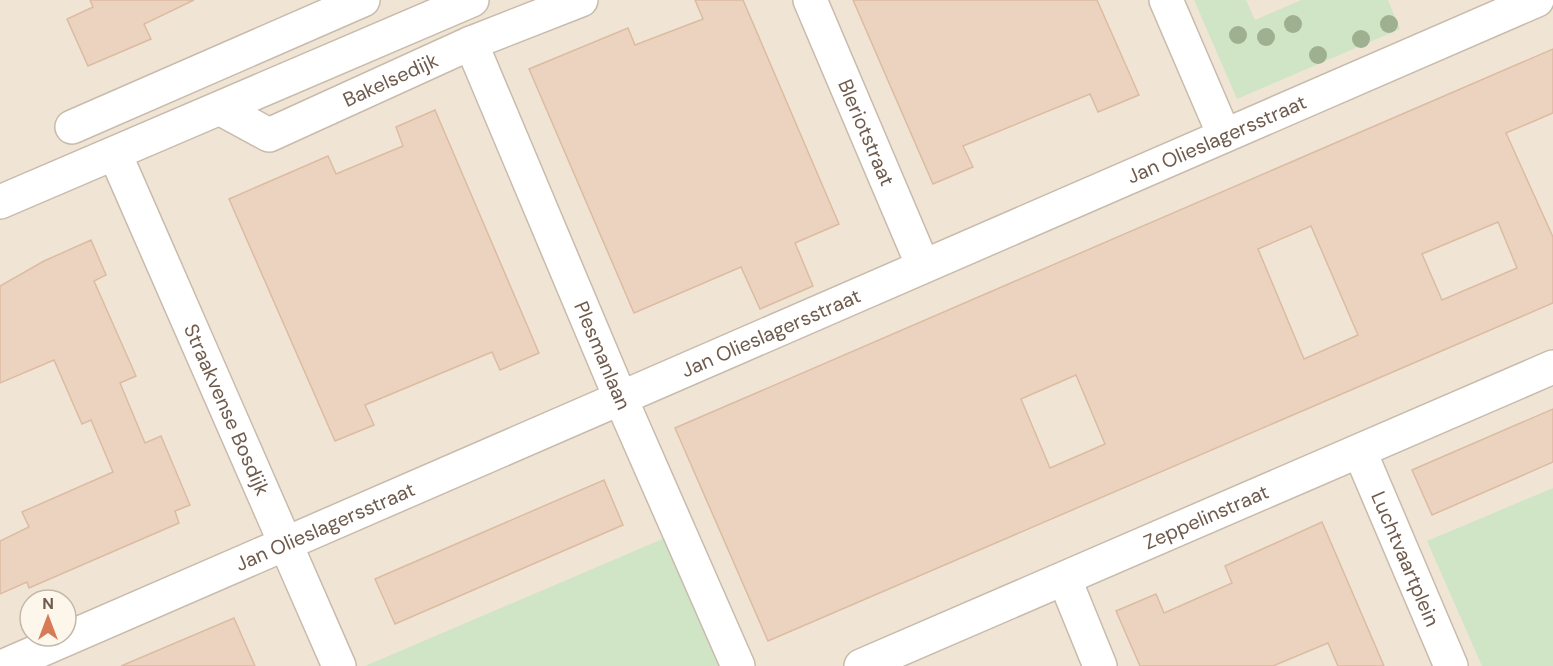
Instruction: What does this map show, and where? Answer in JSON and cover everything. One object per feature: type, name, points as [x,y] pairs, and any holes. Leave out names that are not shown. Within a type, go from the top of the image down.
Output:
[{"type":"street","points":[[72,127],[363,0]]},
{"type":"street","name":"Bakelsedijk","points":[[0,202],[472,0]]},
{"type":"street","name":"Bleriotstraat","points":[[810,0],[922,266]]},
{"type":"street","points":[[1166,0],[1224,135]]},
{"type":"street","name":"Jan Olieslagersstraat","points":[[4,666],[1537,0]]},
{"type":"street","name":"Bakelsedijk","points":[[221,109],[269,135],[471,43],[569,2]]},
{"type":"street","name":"Plesmanlaan","points":[[471,43],[620,397],[738,666]]},
{"type":"street","name":"Straakvense Bosdijk","points":[[115,154],[339,666]]},
{"type":"street","name":"Zeppelinstraat","points":[[861,666],[1065,580],[1553,367]]},
{"type":"street","name":"Luchtvaartplein","points":[[1360,452],[1451,666]]},
{"type":"street","points":[[1065,580],[1100,666]]},
{"type":"shaded area","points":[[0,0],[1553,0],[1553,666],[0,666]]},
{"type":"green space","points":[[1194,0],[1246,0],[1255,20],[1301,0],[1388,0],[1400,29],[1237,99]]},
{"type":"green space","points":[[1553,488],[1553,666],[1482,666],[1427,541]]},
{"type":"green space","points":[[667,537],[722,666],[365,666]]},
{"type":"building","points":[[90,0],[194,0],[144,24],[151,39],[88,66],[67,19],[93,7]]},
{"type":"building","points":[[695,0],[743,0],[839,224],[795,243],[813,286],[760,309],[741,267],[634,313],[529,69],[628,28],[635,45],[703,19]]},
{"type":"building","points":[[853,0],[1097,0],[1139,95],[1098,112],[1090,94],[963,146],[973,167],[933,184]]},
{"type":"building","points":[[1553,49],[1553,113],[1506,133],[1553,237],[1553,303],[768,641],[675,428]],"holes":[[[1498,222],[1517,268],[1442,300],[1422,254]],[[1311,226],[1358,335],[1304,359],[1258,249]],[[1076,375],[1105,444],[1050,468],[1021,399]]]},
{"type":"building","points":[[435,110],[539,353],[500,370],[492,352],[365,405],[374,425],[335,441],[229,199],[328,156],[336,174],[403,146],[396,127]]},
{"type":"building","points":[[91,240],[106,275],[94,281],[136,376],[120,383],[145,443],[161,436],[190,505],[175,511],[179,523],[29,588],[27,582],[0,594],[0,541],[29,527],[22,512],[113,472],[91,420],[82,424],[54,360],[0,383],[0,286],[44,261]]},
{"type":"building","points":[[1553,409],[1553,462],[1432,515],[1412,470]]},
{"type":"building","points":[[604,480],[623,525],[395,624],[375,579]]},
{"type":"building","points":[[1322,522],[1384,666],[1338,666],[1328,643],[1273,666],[1140,666],[1116,611],[1156,594],[1164,613],[1232,583],[1225,566]]},
{"type":"building","points":[[234,618],[255,666],[121,666]]}]
